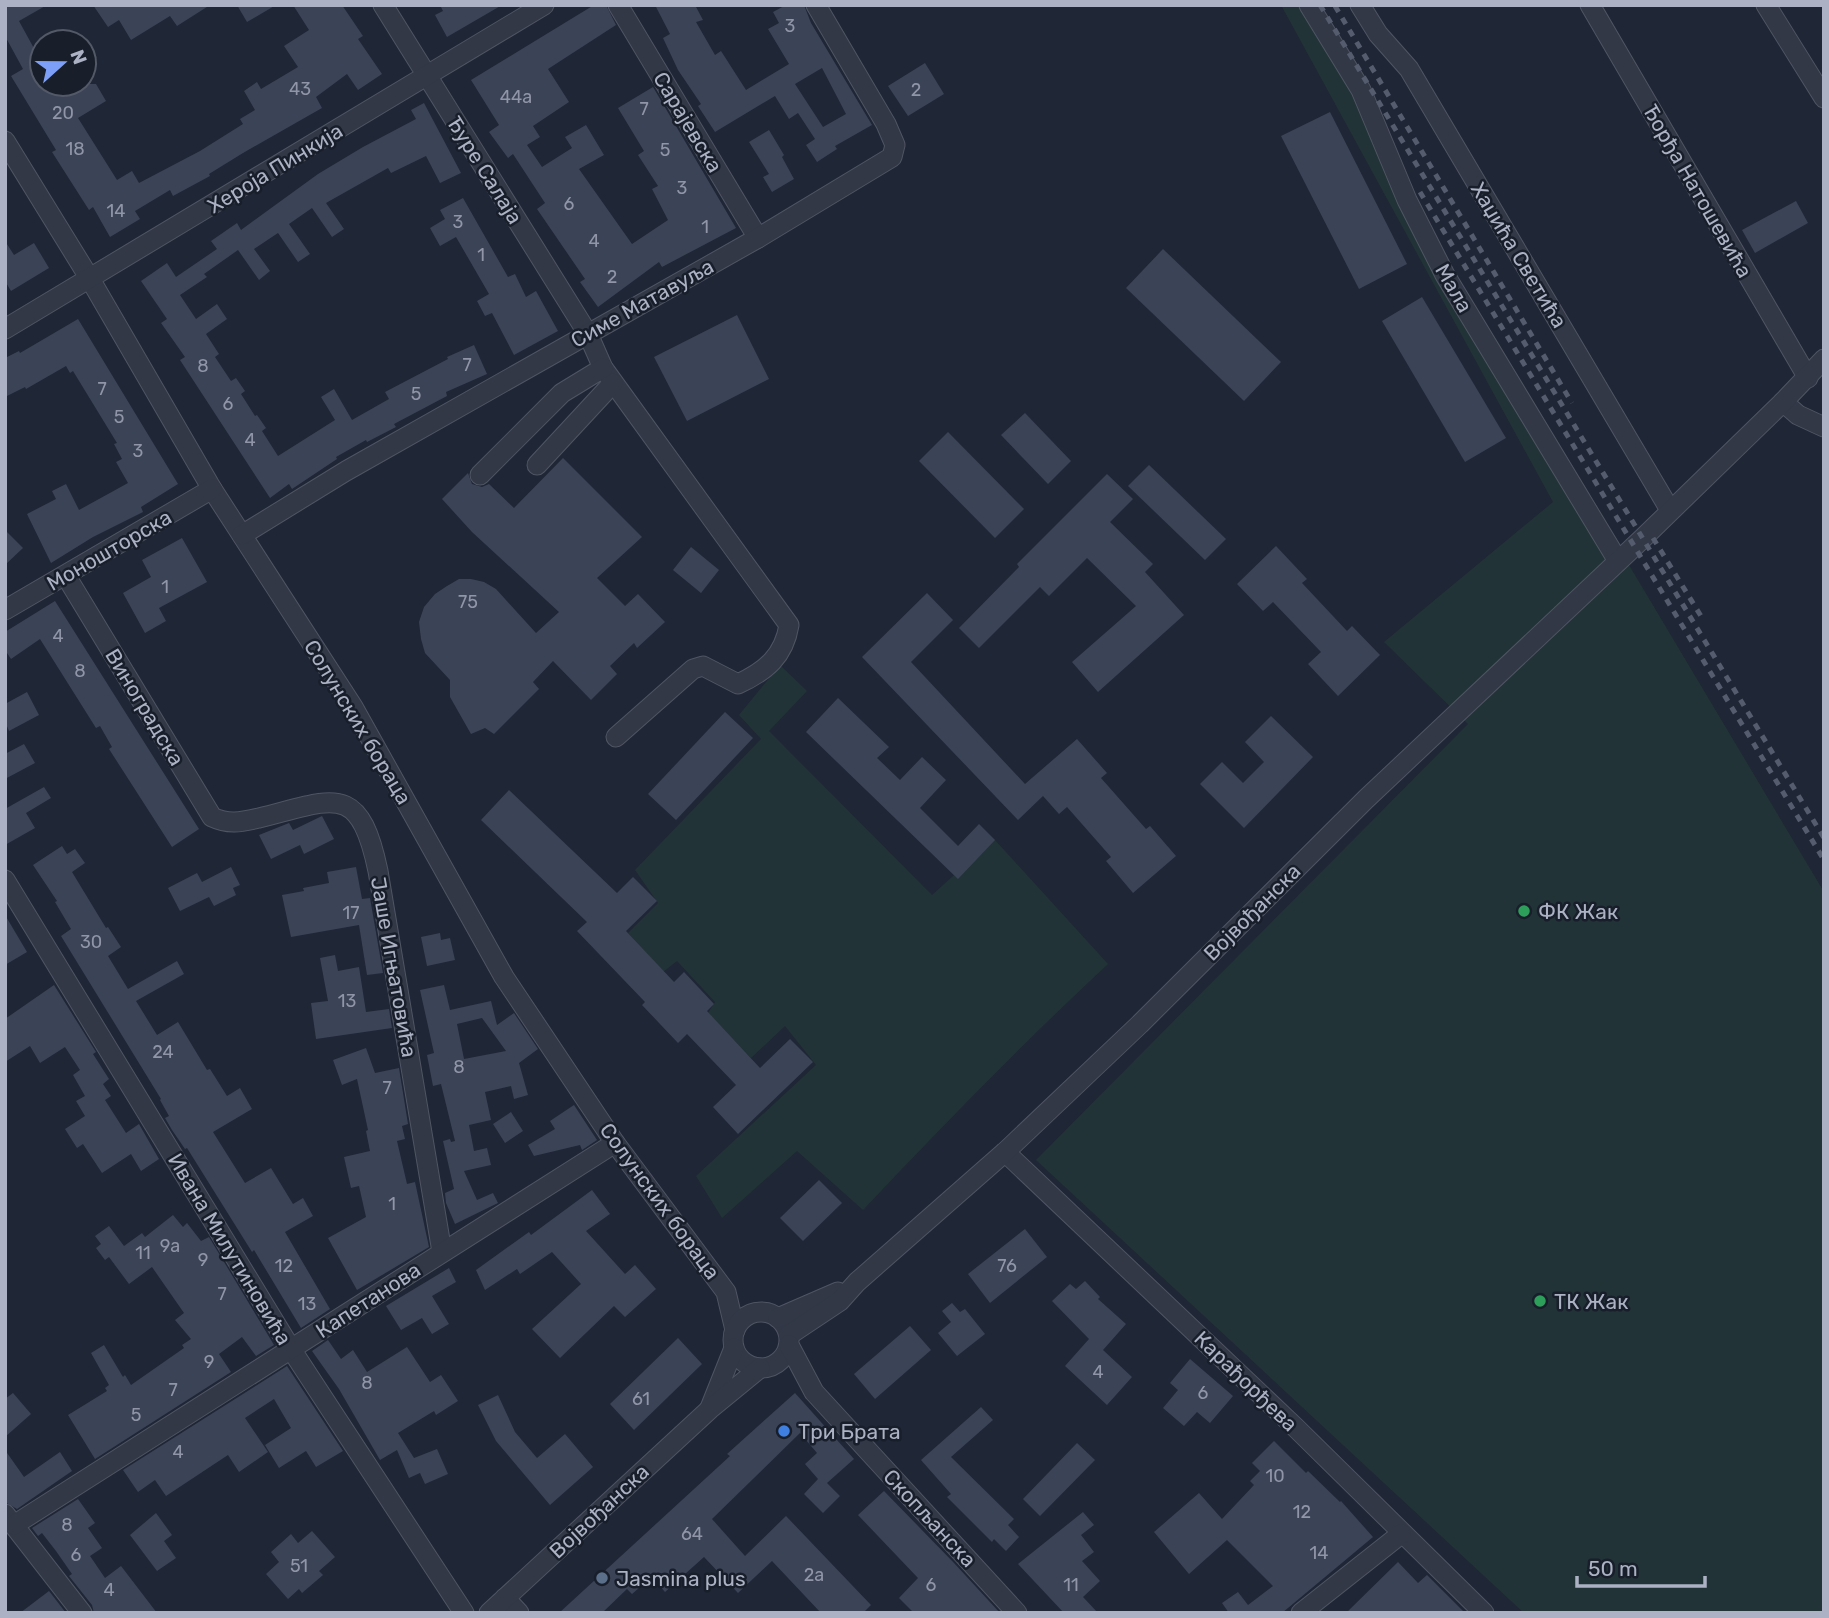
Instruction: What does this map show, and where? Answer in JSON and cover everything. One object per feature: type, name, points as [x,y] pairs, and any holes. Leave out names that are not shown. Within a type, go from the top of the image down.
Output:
[{"type":"street","name":"Ђуре Салаја","points":[[383,5],[588,334],[608,375],[789,625],[787,641],[778,656],[752,678],[738,684],[703,666],[692,669],[616,737]]},
{"type":"street","name":"Хероја Пинкија","points":[[5,328],[544,5]]},
{"type":"street","name":"Сарајевска","points":[[618,5],[758,238]]},
{"type":"street","name":"Симе Матавуља","points":[[242,535],[346,471],[758,238],[892,156],[895,151],[893,140],[886,124],[816,5]]},
{"type":"street","name":"Мала","points":[[1309,5],[1361,90],[1407,200],[1445,275],[1618,561]]},
{"type":"street","name":"Хаџића Светића","points":[[1360,5],[1378,34],[1409,69],[1670,510]]},
{"type":"street","name":"Ђорђа Натошевића","points":[[1590,5],[1808,377]]},
{"type":"street","points":[[1766,5],[1824,98]]},
{"type":"street","name":"Солунских бораца","points":[[5,141],[90,279],[212,489],[353,707],[504,977],[615,1143],[726,1292],[779,1328]]},
{"type":"street","name":"Војвођанска","points":[[779,1328],[840,1301],[857,1282],[1005,1152],[1140,1024],[1366,799],[1643,538],[1824,359]]},
{"type":"street","points":[[537,465],[608,375]]},
{"type":"street","points":[[480,475],[562,393],[608,375]]},
{"type":"street","points":[[1783,402],[1798,415],[1824,427]]},
{"type":"street","name":"Моношторска","points":[[5,610],[212,489]]},
{"type":"street","name":"Виноградска","points":[[66,576],[212,817],[234,824]]},
{"type":"street","name":"Јаше Игњатовића","points":[[234,824],[325,802],[341,802],[357,812],[364,824],[371,840],[378,871],[442,1252]]},
{"type":"street","name":"Ивана Милутиновића","points":[[5,880],[291,1349],[464,1613]]},
{"type":"street","name":"Капетанова","points":[[10,1519],[291,1349],[615,1143]]},
{"type":"street","name":"Карађорђева","points":[[1005,1152],[1295,1427],[1484,1613]]},
{"type":"street","name":"Солунских бораца","points":[[726,1292],[734,1339]]},
{"type":"street","points":[[746,1317],[779,1328],[783,1358],[766,1367],[744,1362],[734,1339],[746,1317]]},
{"type":"street","name":"Скопљанска","points":[[779,1328],[814,1392],[1017,1613]]},
{"type":"street","name":"Војвођанска","points":[[710,1409],[734,1339]]},
{"type":"street","name":"Војвођанска","points":[[489,1613],[710,1409],[766,1367]]},
{"type":"street","name":"Скопљанска","points":[[766,1367],[814,1392]]},
{"type":"street","points":[[10,1519],[82,1613]]},
{"type":"street","points":[[1301,1613],[1402,1534]]},
{"type":"street","points":[[505,1598],[519,1613]]},
{"type":"shaded area","points":[[1281,5],[1310,5],[1385,156],[1824,892],[1824,1613],[1524,1613],[1036,1160],[1468,724],[1384,642],[1553,502]]},
{"type":"shaded area","points":[[780,665],[807,691],[769,731],[932,895],[994,839],[1108,964],[984,1085],[863,1210],[797,1151],[722,1218],[696,1176],[816,1065],[785,1026],[751,1058],[708,1013],[715,1002],[677,961],[663,972],[628,933],[658,903],[635,870],[761,739],[739,715]]},
{"type":"building","points":[[5,5],[47,5],[19,21],[28,37],[28,98],[98,98],[98,87],[106,101],[78,118],[117,180],[132,171],[139,183],[200,151],[243,124],[240,119],[255,110],[244,91],[257,82],[261,89],[298,67],[284,46],[309,30],[293,5],[342,5],[363,36],[358,39],[382,74],[358,90],[347,74],[316,97],[322,108],[243,153],[209,174],[210,176],[173,196],[170,190],[135,211],[140,219],[110,237],[93,207],[89,210],[52,152],[56,150],[11,76],[23,69],[5,36]]},
{"type":"building","points":[[93,5],[210,5],[177,26],[170,16],[131,40],[119,20],[108,27]]},
{"type":"building","points":[[237,5],[276,5],[247,22]]},
{"type":"building","points":[[440,5],[502,5],[447,37],[435,15],[443,11]]},
{"type":"building","points":[[594,5],[606,5],[616,25],[548,69],[569,102],[533,126],[540,137],[527,145],[542,167],[572,148],[565,137],[586,125],[604,155],[579,169],[632,244],[668,220],[652,189],[658,186],[638,155],[644,151],[618,108],[653,87],[736,228],[662,267],[659,262],[598,307],[580,282],[585,279],[537,209],[545,203],[513,154],[508,158],[489,132],[499,125],[471,80]]},
{"type":"building","points":[[655,5],[695,5],[703,20],[696,22],[715,55],[721,51],[746,90],[789,64],[768,29],[779,23],[773,12],[786,5],[804,5],[811,23],[872,125],[835,146],[837,149],[817,162],[806,145],[815,139],[798,113],[789,119],[775,96],[715,132],[698,106],[701,104],[678,70],[663,38],[670,34]],"holes":[[[822,68],[846,114],[823,127],[795,84]]]},
{"type":"building","points":[[925,63],[944,94],[908,116],[888,86]]},
{"type":"building","points":[[424,103],[461,173],[440,183],[426,156],[391,173],[388,168],[326,203],[344,229],[332,237],[312,208],[289,224],[310,254],[298,262],[278,233],[254,249],[270,271],[259,280],[238,250],[204,274],[207,277],[180,295],[196,319],[217,304],[227,319],[206,334],[219,354],[215,357],[231,381],[236,378],[245,391],[241,394],[266,428],[262,431],[278,456],[335,420],[321,397],[334,389],[352,420],[389,399],[385,392],[474,345],[487,374],[446,392],[447,396],[394,424],[396,427],[367,442],[366,440],[336,457],[337,459],[292,489],[289,484],[270,498],[180,360],[185,357],[161,323],[167,319],[141,281],[167,263],[176,277],[217,249],[211,241],[237,223],[241,230],[318,174],[416,119],[411,110]]},
{"type":"building","points":[[1330,112],[1407,264],[1359,289],[1281,136]]},
{"type":"building","points":[[769,130],[794,179],[772,192],[763,177],[769,174],[749,142]]},
{"type":"building","points":[[463,198],[508,277],[515,274],[526,297],[536,291],[558,331],[514,355],[492,313],[485,316],[477,301],[489,294],[456,237],[440,246],[430,228],[445,219],[440,210]]},
{"type":"building","points":[[1796,201],[1808,223],[1755,253],[1742,230]]},
{"type":"building","points":[[5,241],[14,255],[34,243],[49,268],[11,291],[5,281]]},
{"type":"building","points":[[1163,249],[1281,362],[1244,401],[1126,288]]},
{"type":"building","points":[[1422,297],[1506,438],[1465,462],[1382,321]]},
{"type":"building","points":[[737,315],[769,379],[687,421],[654,357]]},
{"type":"building","points":[[78,319],[178,484],[141,507],[143,512],[93,537],[51,563],[27,514],[56,499],[52,491],[66,484],[79,510],[128,483],[116,462],[122,459],[114,444],[117,443],[73,371],[70,373],[66,366],[26,389],[25,387],[5,397],[5,358],[19,351],[20,353]]},
{"type":"building","points":[[1025,413],[1071,461],[1048,484],[1001,435]]},
{"type":"building","points":[[948,432],[1024,509],[995,538],[919,461]]},
{"type":"building","points":[[563,458],[642,537],[597,578],[625,606],[638,594],[665,622],[637,648],[634,643],[610,666],[617,674],[591,700],[553,661],[533,682],[539,689],[494,734],[485,728],[471,734],[450,697],[450,680],[425,653],[419,622],[424,607],[435,594],[447,586],[459,579],[471,579],[496,589],[536,633],[559,612],[472,532],[442,499],[468,473],[472,484],[482,487],[489,484],[514,508]]},
{"type":"building","points":[[1149,465],[1226,539],[1205,560],[1128,486]]},
{"type":"building","points":[[1107,474],[1133,499],[1110,522],[1153,564],[1145,572],[1184,615],[1098,692],[1072,662],[1136,606],[1087,558],[1049,596],[1040,587],[979,648],[959,628],[1019,567],[1017,564]]},
{"type":"building","points":[[5,530],[23,548],[5,565]]},
{"type":"building","points":[[182,538],[207,582],[159,608],[166,621],[145,633],[123,593],[151,577],[142,560]]},
{"type":"building","points":[[1276,546],[1307,579],[1302,583],[1347,631],[1352,626],[1380,655],[1338,696],[1308,664],[1321,652],[1273,602],[1263,611],[1237,584]]},
{"type":"building","points":[[691,547],[719,570],[701,593],[673,570]]},
{"type":"building","points":[[927,593],[953,620],[911,662],[1025,784],[1077,739],[1107,773],[1101,778],[1146,829],[1150,826],[1176,856],[1133,893],[1106,861],[1111,857],[1067,807],[1059,814],[1043,796],[1018,820],[862,657]]},
{"type":"building","points":[[55,601],[199,829],[172,847],[109,749],[112,747],[100,726],[96,728],[40,639],[11,659],[5,650],[5,632]]},
{"type":"building","points":[[27,692],[39,715],[9,731],[5,722],[5,704]]},
{"type":"building","points":[[838,698],[889,747],[877,758],[900,780],[922,757],[946,780],[920,808],[958,846],[979,824],[995,840],[958,879],[806,732]]},
{"type":"building","points":[[725,712],[753,738],[676,820],[648,794]]},
{"type":"building","points":[[1271,716],[1313,757],[1244,828],[1200,784],[1222,762],[1243,783],[1264,762],[1245,742]]},
{"type":"building","points":[[24,744],[35,763],[5,779],[5,754]]},
{"type":"building","points":[[44,787],[51,798],[26,813],[35,828],[5,845],[5,809]]},
{"type":"building","points":[[509,790],[617,893],[633,877],[657,901],[626,931],[674,982],[684,972],[714,1004],[707,1011],[760,1068],[790,1039],[813,1062],[738,1134],[713,1107],[736,1085],[687,1034],[678,1043],[642,1005],[645,1002],[577,931],[587,922],[481,820]]},
{"type":"building","points":[[322,816],[334,839],[304,854],[300,845],[271,859],[259,835],[289,823],[293,830]]},
{"type":"building","points":[[62,846],[67,854],[75,849],[85,863],[72,872],[106,928],[108,927],[121,947],[108,956],[128,989],[177,961],[184,974],[136,1001],[157,1035],[178,1022],[207,1070],[210,1069],[227,1096],[240,1088],[252,1109],[213,1132],[245,1183],[271,1168],[293,1204],[303,1198],[313,1216],[285,1232],[330,1309],[301,1328],[254,1250],[252,1252],[187,1148],[185,1149],[172,1130],[165,1118],[169,1116],[161,1099],[61,936],[71,929],[55,902],[57,901],[33,865]]},
{"type":"building","points":[[231,867],[240,885],[233,888],[236,895],[214,906],[209,897],[180,911],[168,888],[197,873],[202,882]]},
{"type":"building","points":[[356,867],[362,899],[370,898],[383,973],[367,975],[359,925],[291,937],[282,895],[329,883],[327,872]]},
{"type":"building","points":[[5,915],[27,952],[5,965]]},
{"type":"building","points":[[440,933],[441,940],[450,938],[455,960],[427,966],[421,937]]},
{"type":"building","points":[[335,955],[338,971],[359,967],[366,1012],[389,1009],[392,1028],[316,1039],[311,1003],[328,1001],[320,958]]},
{"type":"building","points":[[54,985],[96,1052],[93,1054],[109,1079],[103,1084],[111,1096],[105,1100],[126,1133],[139,1124],[159,1159],[141,1171],[131,1154],[102,1173],[83,1144],[77,1148],[65,1129],[85,1116],[76,1101],[85,1096],[73,1075],[80,1070],[65,1047],[40,1063],[30,1046],[5,1062],[5,1019]]},
{"type":"building","points":[[444,985],[450,1010],[491,1001],[497,1025],[514,1013],[538,1049],[519,1063],[528,1095],[514,1099],[511,1086],[485,1092],[491,1120],[469,1125],[474,1151],[487,1148],[491,1165],[464,1171],[477,1200],[493,1193],[498,1203],[455,1224],[446,1203],[445,1193],[454,1189],[443,1141],[455,1141],[441,1084],[433,1086],[427,1055],[434,1053],[420,990]],"holes":[[[482,1018],[506,1051],[464,1059],[457,1024]]]},
{"type":"building","points":[[366,1048],[375,1073],[399,1068],[408,1124],[402,1126],[405,1139],[397,1141],[407,1184],[415,1182],[429,1247],[357,1290],[328,1238],[366,1217],[359,1186],[351,1188],[344,1157],[370,1151],[368,1130],[357,1079],[342,1085],[333,1060]]},
{"type":"building","points":[[574,1105],[597,1140],[582,1150],[580,1145],[534,1156],[528,1145],[555,1129],[550,1121]]},
{"type":"building","points":[[511,1112],[523,1131],[505,1143],[493,1124]]},
{"type":"building","points":[[819,1180],[842,1203],[803,1241],[780,1218]]},
{"type":"building","points":[[592,1190],[610,1214],[586,1231],[625,1274],[635,1265],[656,1289],[625,1317],[614,1306],[560,1358],[532,1329],[581,1284],[552,1252],[520,1274],[517,1269],[485,1290],[476,1270],[529,1232],[531,1235]]},
{"type":"building","points":[[173,1215],[183,1227],[187,1223],[201,1241],[209,1237],[274,1345],[256,1356],[242,1337],[219,1354],[231,1372],[95,1459],[68,1415],[107,1391],[105,1388],[109,1385],[91,1353],[104,1345],[123,1377],[125,1375],[131,1385],[184,1348],[182,1345],[191,1339],[175,1320],[184,1313],[152,1267],[129,1284],[109,1257],[105,1260],[96,1248],[101,1244],[95,1236],[109,1226],[124,1246],[142,1233],[145,1237]]},
{"type":"building","points":[[1025,1229],[1047,1257],[990,1303],[968,1274]]},
{"type":"building","points":[[449,1268],[456,1282],[432,1296],[449,1324],[432,1334],[422,1318],[401,1330],[386,1306]]},
{"type":"building","points":[[1085,1281],[1100,1297],[1098,1299],[1126,1324],[1103,1350],[1132,1377],[1107,1405],[1065,1366],[1089,1339],[1052,1301],[1070,1284],[1076,1289]]},
{"type":"building","points":[[952,1303],[960,1312],[965,1309],[985,1334],[957,1356],[938,1333],[951,1322],[942,1311]]},
{"type":"building","points":[[910,1326],[931,1350],[875,1399],[854,1374]]},
{"type":"building","points":[[678,1338],[702,1364],[634,1430],[610,1404]]},
{"type":"building","points":[[328,1340],[341,1359],[353,1350],[367,1372],[407,1347],[430,1382],[441,1375],[458,1401],[436,1415],[434,1411],[398,1433],[414,1458],[437,1449],[448,1474],[425,1484],[420,1473],[409,1478],[397,1450],[380,1460],[339,1389],[312,1351]]},
{"type":"building","points":[[1190,1359],[1233,1396],[1210,1423],[1197,1412],[1184,1426],[1163,1408],[1178,1390],[1170,1383]]},
{"type":"building","points":[[287,1366],[343,1451],[316,1467],[306,1451],[279,1468],[265,1445],[291,1428],[274,1399],[245,1418],[268,1452],[239,1472],[228,1455],[166,1496],[155,1480],[138,1492],[123,1470]]},
{"type":"building","points":[[13,1393],[31,1414],[5,1437],[5,1399]]},
{"type":"building","points":[[795,1393],[854,1459],[827,1483],[840,1496],[823,1513],[804,1494],[818,1479],[805,1464],[817,1453],[800,1433],[712,1519],[745,1556],[786,1516],[871,1605],[863,1613],[821,1613],[772,1561],[738,1593],[704,1557],[665,1592],[652,1577],[632,1594],[627,1589],[602,1613],[559,1613],[730,1456],[727,1454]]},
{"type":"building","points":[[498,1395],[515,1432],[537,1458],[565,1434],[593,1467],[550,1505],[496,1441],[478,1405]]},
{"type":"building","points":[[981,1407],[993,1420],[951,1457],[1014,1519],[1008,1525],[1019,1537],[1006,1551],[994,1539],[992,1542],[947,1497],[951,1494],[921,1460]]},
{"type":"building","points":[[1274,1441],[1306,1473],[1308,1471],[1341,1501],[1373,1537],[1282,1613],[1229,1613],[1222,1603],[1238,1592],[1248,1605],[1273,1586],[1227,1540],[1189,1574],[1154,1532],[1199,1493],[1222,1519],[1254,1485],[1250,1481],[1260,1471],[1252,1463]]},
{"type":"building","points":[[1077,1443],[1095,1460],[1040,1516],[1023,1499]]},
{"type":"building","points":[[5,1450],[24,1477],[60,1452],[72,1471],[17,1509],[5,1502]]},
{"type":"building","points":[[884,1491],[1000,1613],[914,1613],[899,1598],[918,1578],[858,1515]]},
{"type":"building","points":[[78,1499],[95,1523],[88,1528],[102,1548],[90,1556],[105,1578],[121,1566],[157,1613],[94,1613],[92,1605],[69,1576],[72,1574],[56,1551],[42,1533],[38,1536],[32,1528]]},
{"type":"building","points":[[1083,1512],[1094,1525],[1081,1535],[1094,1552],[1082,1561],[1100,1581],[1083,1597],[1098,1613],[1064,1613],[1018,1564]]},
{"type":"building","points":[[156,1513],[172,1535],[164,1541],[176,1558],[157,1571],[130,1535]]},
{"type":"building","points":[[312,1531],[335,1557],[319,1571],[323,1575],[302,1593],[299,1589],[288,1599],[266,1574],[279,1562],[271,1552],[291,1534],[298,1543]]},
{"type":"building","points":[[1398,1562],[1418,1583],[1427,1575],[1465,1613],[1346,1613]]},
{"type":"building","points":[[49,1591],[66,1613],[20,1613]]},
{"type":"railway","points":[[1320,5],[1824,838]]},
{"type":"railway","points":[[1335,6],[1572,403]]},
{"type":"railway","points":[[1420,192],[1824,860]]},
{"type":"railway","points":[[1653,538],[1704,621]]},
{"type":"place","name":"ФК Жак","points":[[1524,911]]},
{"type":"place","name":"ТК Жак","points":[[1540,1301]]},
{"type":"place","name":"Три Брата","points":[[784,1431]]},
{"type":"place","name":"Jasmina plus","points":[[602,1578]]}]
